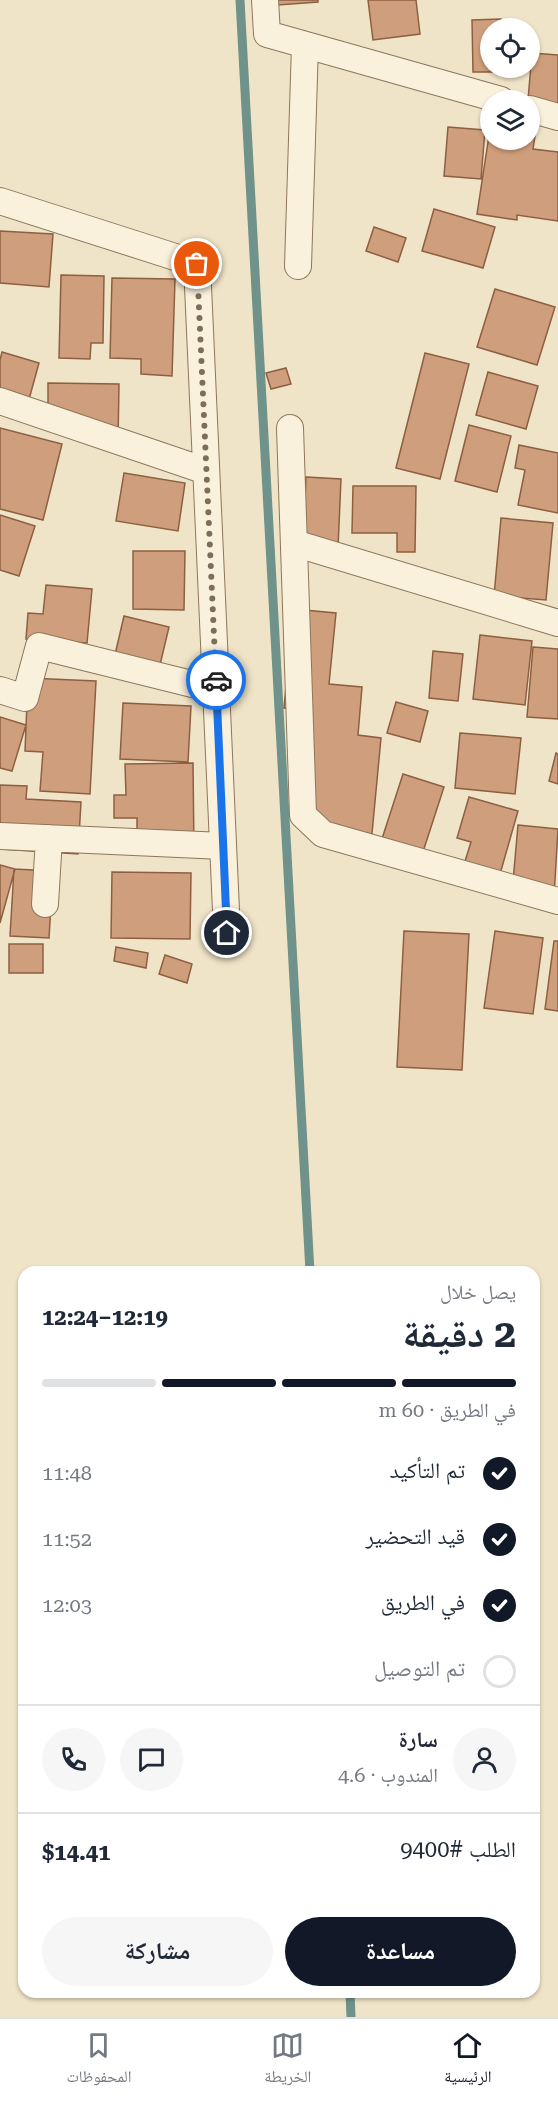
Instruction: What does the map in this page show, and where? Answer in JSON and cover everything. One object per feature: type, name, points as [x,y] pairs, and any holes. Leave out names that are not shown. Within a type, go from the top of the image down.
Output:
[{"type":"street","points":[[265,0],[267,33],[480,94]]},
{"type":"street","points":[[298,266],[305,45]]},
{"type":"street","points":[[540,112],[558,117]]},
{"type":"street","points":[[0,201],[197,264],[227,933]]},
{"type":"street","points":[[0,402],[206,471]]},
{"type":"street","points":[[290,428],[303,815],[323,834],[558,901]]},
{"type":"street","points":[[294,543],[558,624]]},
{"type":"street","points":[[0,690],[25,698],[39,646],[216,690]]},
{"type":"street","points":[[0,836],[223,846]]},
{"type":"street","points":[[45,904],[49,838]]},
{"type":"building","points":[[278,0],[318,0],[318,2],[278,5]]},
{"type":"building","points":[[368,0],[416,0],[420,34],[373,40]]},
{"type":"building","points":[[472,20],[480,20],[480,72],[473,72]]},
{"type":"building","points":[[540,54],[558,55],[558,111],[540,104],[540,90],[529,90],[530,78],[540,78]]},
{"type":"building","points":[[448,127],[480,130],[480,150],[483,150],[481,179],[444,176]]},
{"type":"building","points":[[487,150],[558,152],[558,221],[517,215],[517,220],[477,214]]},
{"type":"building","points":[[434,209],[495,227],[483,268],[422,251]]},
{"type":"building","points":[[374,227],[406,238],[398,262],[366,251]]},
{"type":"building","points":[[0,231],[53,234],[49,287],[0,283]]},
{"type":"building","points":[[61,275],[104,276],[103,343],[91,343],[90,359],[59,358]]},
{"type":"building","points":[[112,278],[175,279],[172,376],[141,374],[141,359],[110,358]]},
{"type":"building","points":[[495,289],[555,307],[537,365],[477,347]]},
{"type":"building","points":[[2,352],[39,363],[28,403],[0,395]]},
{"type":"building","points":[[425,353],[469,364],[440,479],[396,468]]},
{"type":"building","points":[[286,368],[291,384],[271,389],[266,373]]},
{"type":"building","points":[[488,372],[538,386],[526,429],[476,415]]},
{"type":"building","points":[[48,383],[119,384],[118,441],[48,428]]},
{"type":"building","points":[[469,425],[511,436],[497,492],[455,481]]},
{"type":"building","points":[[0,428],[62,444],[43,520],[0,509]]},
{"type":"building","points":[[519,445],[558,453],[558,513],[518,505],[525,470],[515,468]]},
{"type":"building","points":[[124,473],[185,483],[178,531],[116,521]]},
{"type":"building","points":[[306,477],[341,479],[338,548],[303,547]]},
{"type":"building","points":[[353,486],[416,486],[415,552],[397,552],[397,533],[352,533]]},
{"type":"building","points":[[0,515],[35,526],[19,576],[0,570]]},
{"type":"building","points":[[501,518],[553,523],[546,600],[494,596]]},
{"type":"building","points":[[133,551],[185,551],[184,610],[133,609]]},
{"type":"building","points":[[46,585],[92,589],[87,643],[26,639],[28,613],[43,614]]},
{"type":"building","points":[[293,609],[336,613],[329,684],[362,687],[358,735],[381,738],[371,844],[309,838],[300,710],[284,708]]},
{"type":"building","points":[[124,616],[169,627],[159,669],[114,659]]},
{"type":"building","points":[[480,635],[532,641],[525,705],[473,699]]},
{"type":"building","points":[[533,647],[558,649],[558,719],[527,717]]},
{"type":"building","points":[[433,651],[463,654],[458,701],[429,698]]},
{"type":"building","points":[[28,678],[96,681],[90,794],[40,791],[43,752],[25,751]]},
{"type":"building","points":[[396,702],[428,711],[420,742],[387,733]]},
{"type":"building","points":[[123,703],[191,706],[188,762],[120,759]]},
{"type":"building","points":[[0,717],[26,725],[12,771],[0,768]]},
{"type":"building","points":[[460,733],[521,738],[515,794],[455,788]]},
{"type":"building","points":[[556,753],[558,754],[558,784],[549,781]]},
{"type":"building","points":[[193,763],[194,850],[137,850],[137,818],[114,818],[114,795],[126,795],[125,764]]},
{"type":"building","points":[[403,774],[444,787],[420,861],[379,848]]},
{"type":"building","points":[[0,785],[27,786],[26,799],[81,802],[78,854],[0,849]]},
{"type":"building","points":[[469,797],[518,811],[498,881],[462,871],[471,842],[457,838]]},
{"type":"building","points":[[518,825],[558,829],[554,897],[512,893]]},
{"type":"building","points":[[0,865],[15,869],[0,923]]},
{"type":"building","points":[[14,869],[53,871],[49,938],[10,936]]},
{"type":"building","points":[[112,872],[191,873],[190,939],[111,938]]},
{"type":"building","points":[[404,931],[469,934],[462,1070],[397,1067]]},
{"type":"building","points":[[495,931],[543,938],[533,1014],[484,1008]]},
{"type":"building","points":[[554,941],[558,941],[558,1011],[545,1009]]},
{"type":"building","points":[[9,944],[43,944],[43,973],[9,973]]},
{"type":"building","points":[[116,947],[148,953],[146,968],[114,961]]},
{"type":"building","points":[[165,955],[192,964],[187,983],[159,974]]},
{"type":"waterway","points":[[240,0],[310,1266]]},
{"type":"waterway","points":[[350,1998],[351,2017]]},
{"type":"way so far","points":[[197,264],[216,680]]},
{"type":"route","points":[[216,680],[227,933]]}]
